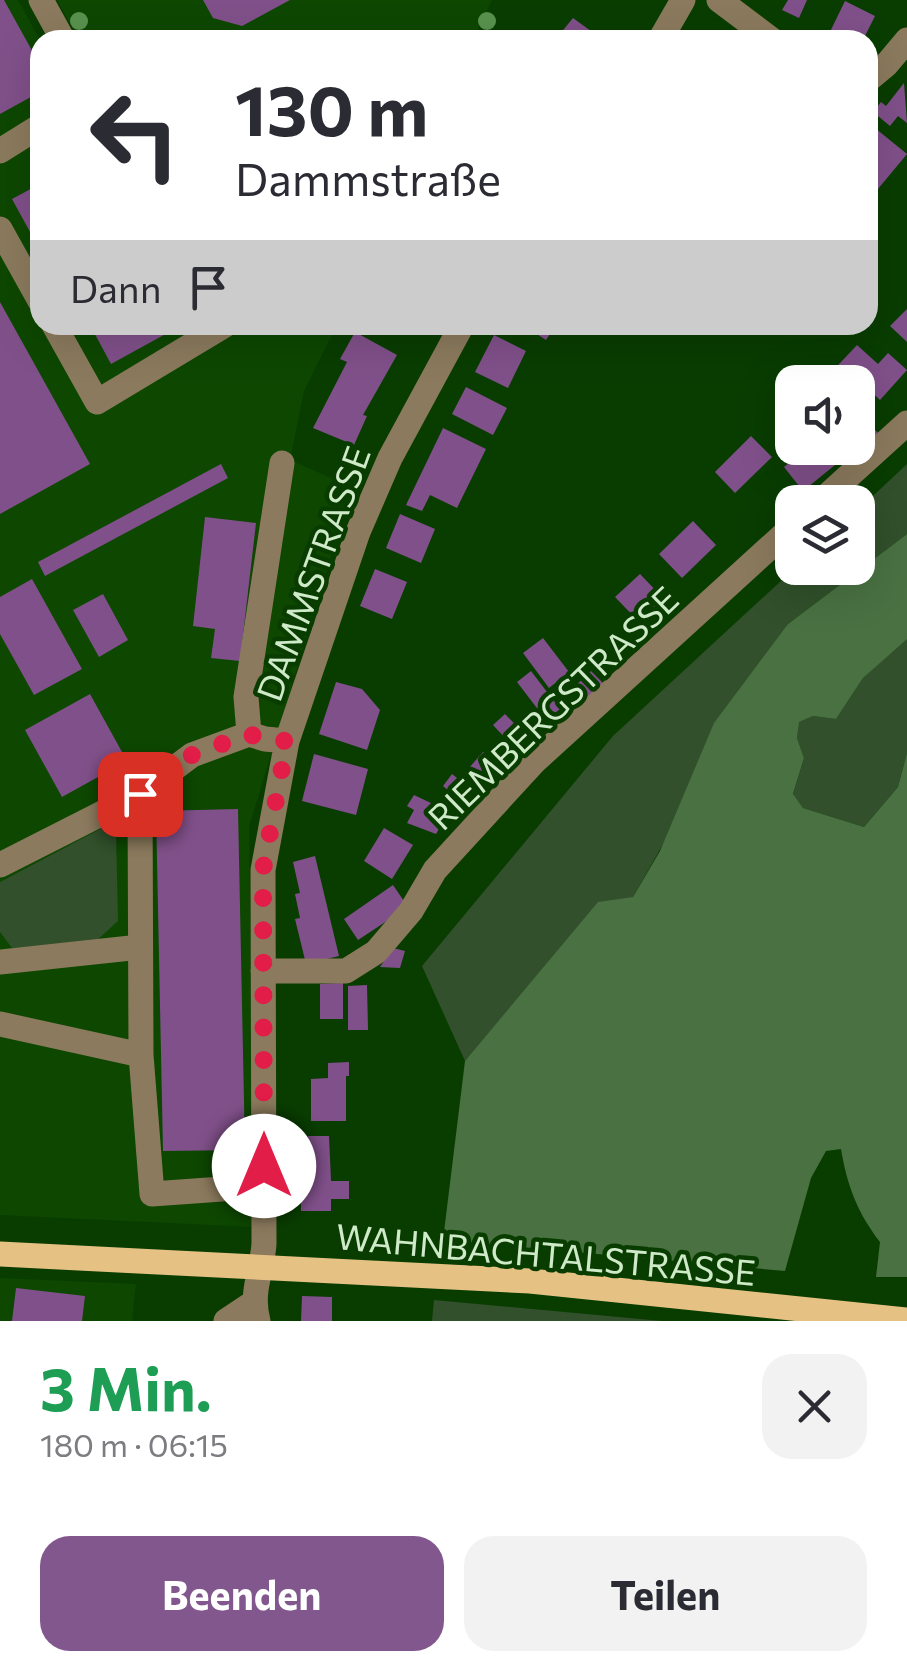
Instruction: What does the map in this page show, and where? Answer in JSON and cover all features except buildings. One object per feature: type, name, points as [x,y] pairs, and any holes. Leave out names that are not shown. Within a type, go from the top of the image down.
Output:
[{"type":"main road","name":"WAHNBACHTALSTRASSE","points":[[0,1254],[530,1281],[907,1320]]},
{"type":"street","points":[[41,0],[58,30]]},
{"type":"street","points":[[666,30],[683,0]]},
{"type":"street","points":[[720,0],[759,30]]},
{"type":"street","points":[[878,72],[907,40]]},
{"type":"street","points":[[0,152],[30,132]]},
{"type":"street","points":[[0,229],[30,283]]},
{"type":"street","points":[[60,335],[97,402],[208,335]]},
{"type":"street","name":"DAMMSTRASSE","points":[[256,1312],[254,1287],[262,1266],[263,870],[287,741],[358,532],[390,458],[457,335]]},
{"type":"street","points":[[839,485],[907,423]]},
{"type":"street","points":[[249,734],[246,697],[282,463]]},
{"type":"street","name":"RIEMBERGSTRASSE","points":[[263,972],[346,971],[376,952],[411,911],[435,870],[534,762],[775,543]]},
{"type":"street","name":"DAMMSTRASSE","points":[[0,865],[140,794],[192,755],[249,734],[265,740],[287,741]]},
{"type":"street","points":[[140,794],[141,1055],[152,1194],[222,1189]]},
{"type":"street","points":[[0,962],[140,947]]},
{"type":"street","points":[[0,1024],[141,1055]]},
{"type":"street","points":[[226,1321],[256,1312]]},
{"type":"shaded area","points":[[0,0],[18,0],[34,30],[30,30],[30,335],[332,335],[304,391],[290,460],[352,487],[249,827],[254,1227],[0,1215]]},
{"type":"shaded area","points":[[57,0],[492,0],[478,30],[74,30]]},
{"type":"shaded area","points":[[907,464],[907,534],[875,558],[875,494]]},
{"type":"shaded area","points":[[907,534],[907,639],[863,678],[836,719],[813,716],[799,722],[797,738],[804,758],[793,794],[803,808],[864,827],[898,787],[907,753],[907,1277],[876,1277],[880,1242],[854,1198],[841,1149],[826,1151],[811,1178],[785,1271],[443,1240],[465,1061],[598,902],[633,897],[660,851],[714,723],[788,624],[840,585],[875,585],[875,558]]},
{"type":"shaded area","points":[[777,585],[840,585],[788,624],[633,897],[465,1061],[422,966],[613,736]]},
{"type":"shaded area","points":[[904,638],[907,753],[898,787],[864,827],[803,808],[793,795],[804,758],[797,738],[798,722],[813,716],[836,719],[863,678]]},
{"type":"shaded area","points":[[104,827],[116,832],[118,921],[95,942],[12,948],[0,932],[0,882]]},
{"type":"shaded area","points":[[0,1278],[136,1284],[132,1321],[0,1321]]},
{"type":"shaded area","points":[[434,1300],[662,1321],[432,1321]]},
{"type":"route","points":[[140,794],[192,755],[249,734],[265,740],[287,741],[263,870],[264,1166]]}]
